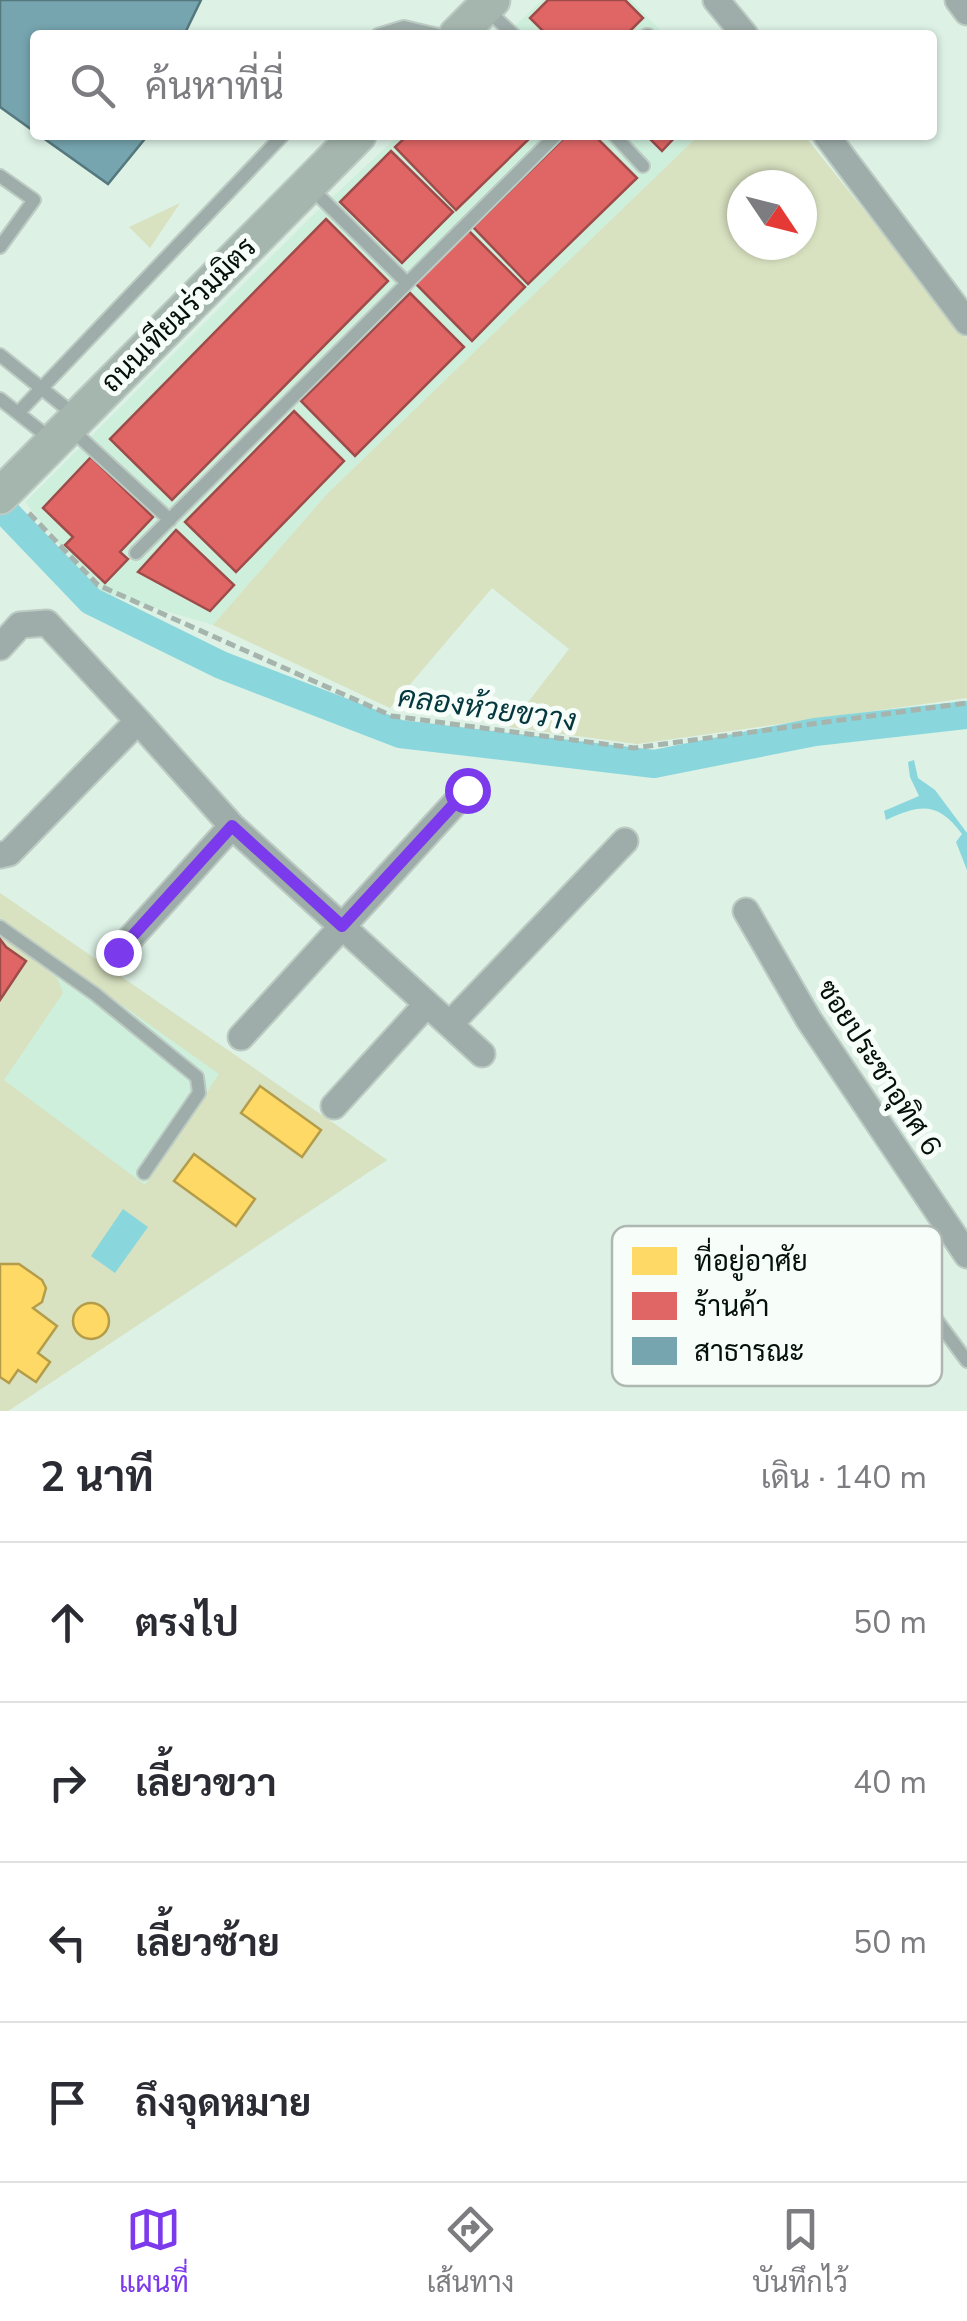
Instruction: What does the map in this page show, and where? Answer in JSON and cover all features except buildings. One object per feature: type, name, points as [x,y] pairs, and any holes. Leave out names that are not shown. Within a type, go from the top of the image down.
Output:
[{"type":"street","points":[[716,0],[741,30]]},
{"type":"street","points":[[958,0],[967,12]]},
{"type":"street","points":[[462,30],[488,4]]},
{"type":"street","name":"ถนนเทียมร่วมมิตร","points":[[16,495],[67,428],[353,140]]},
{"type":"street","points":[[830,140],[967,322]]},
{"type":"street","points":[[0,647],[20,624],[47,623],[232,826],[482,1054]]},
{"type":"street","points":[[0,855],[10,853],[138,721]]},
{"type":"street","points":[[241,1038],[467,790]]},
{"type":"street","points":[[118,952],[232,826]]},
{"type":"street","points":[[450,1024],[625,841]]},
{"type":"street","name":"ซอยประชาอุทิศ 6","points":[[746,911],[809,1020],[967,1255]]},
{"type":"street","points":[[334,1106],[427,1004]]},
{"type":"lane","points":[[488,4],[510,30]]},
{"type":"lane","points":[[18,412],[277,140]]},
{"type":"lane","points":[[136,553],[551,140]]},
{"type":"lane","points":[[619,140],[643,166]]},
{"type":"lane","points":[[0,176],[34,200],[0,247]]},
{"type":"lane","points":[[308,185],[406,282]]},
{"type":"lane","points":[[0,355],[41,388],[67,428],[170,520]]},
{"type":"lane","points":[[0,399],[18,412],[67,428]]},
{"type":"lane","points":[[0,927],[94,994],[197,1077],[200,1093],[144,1173]]},
{"type":"lane","points":[[942,1328],[967,1362]]},
{"type":"path","points":[[16,495],[98,585],[392,716],[634,748],[967,703]]},
{"type":"shaded area","points":[[542,0],[631,0],[660,30],[510,30]]},
{"type":"shaded area","points":[[394,140],[694,140],[327,494],[213,625],[97,591],[25,502]]},
{"type":"shaded area","points":[[694,140],[808,140],[967,339],[967,698],[637,744],[509,727],[569,649],[492,588],[390,708],[213,625],[327,494]]},
{"type":"shaded area","points":[[180,203],[150,248],[129,227]]},
{"type":"shaded area","points":[[0,893],[387,1160],[8,1411],[0,1411]]},
{"type":"shaded area","points":[[0,893],[387,1160],[8,1411],[0,1411],[0,1000],[26,961],[6,947],[0,933],[57,978],[63,993],[4,1080],[145,1185],[219,1074],[0,918]]},
{"type":"water","points":[[914,760],[918,778],[935,790],[967,833],[967,870],[956,842],[962,834],[945,816],[919,809],[886,820],[884,811],[919,796],[910,777],[908,762]]},
{"type":"water","points":[[123,1209],[148,1227],[115,1273],[91,1256]]},
{"type":"waterway","name":"คลองห้วยขวาง","points":[[0,506],[91,601],[221,665],[400,734],[654,764],[815,732],[967,715]]},
{"type":"route","points":[[118,952],[232,826],[342,926],[467,790]]}]
